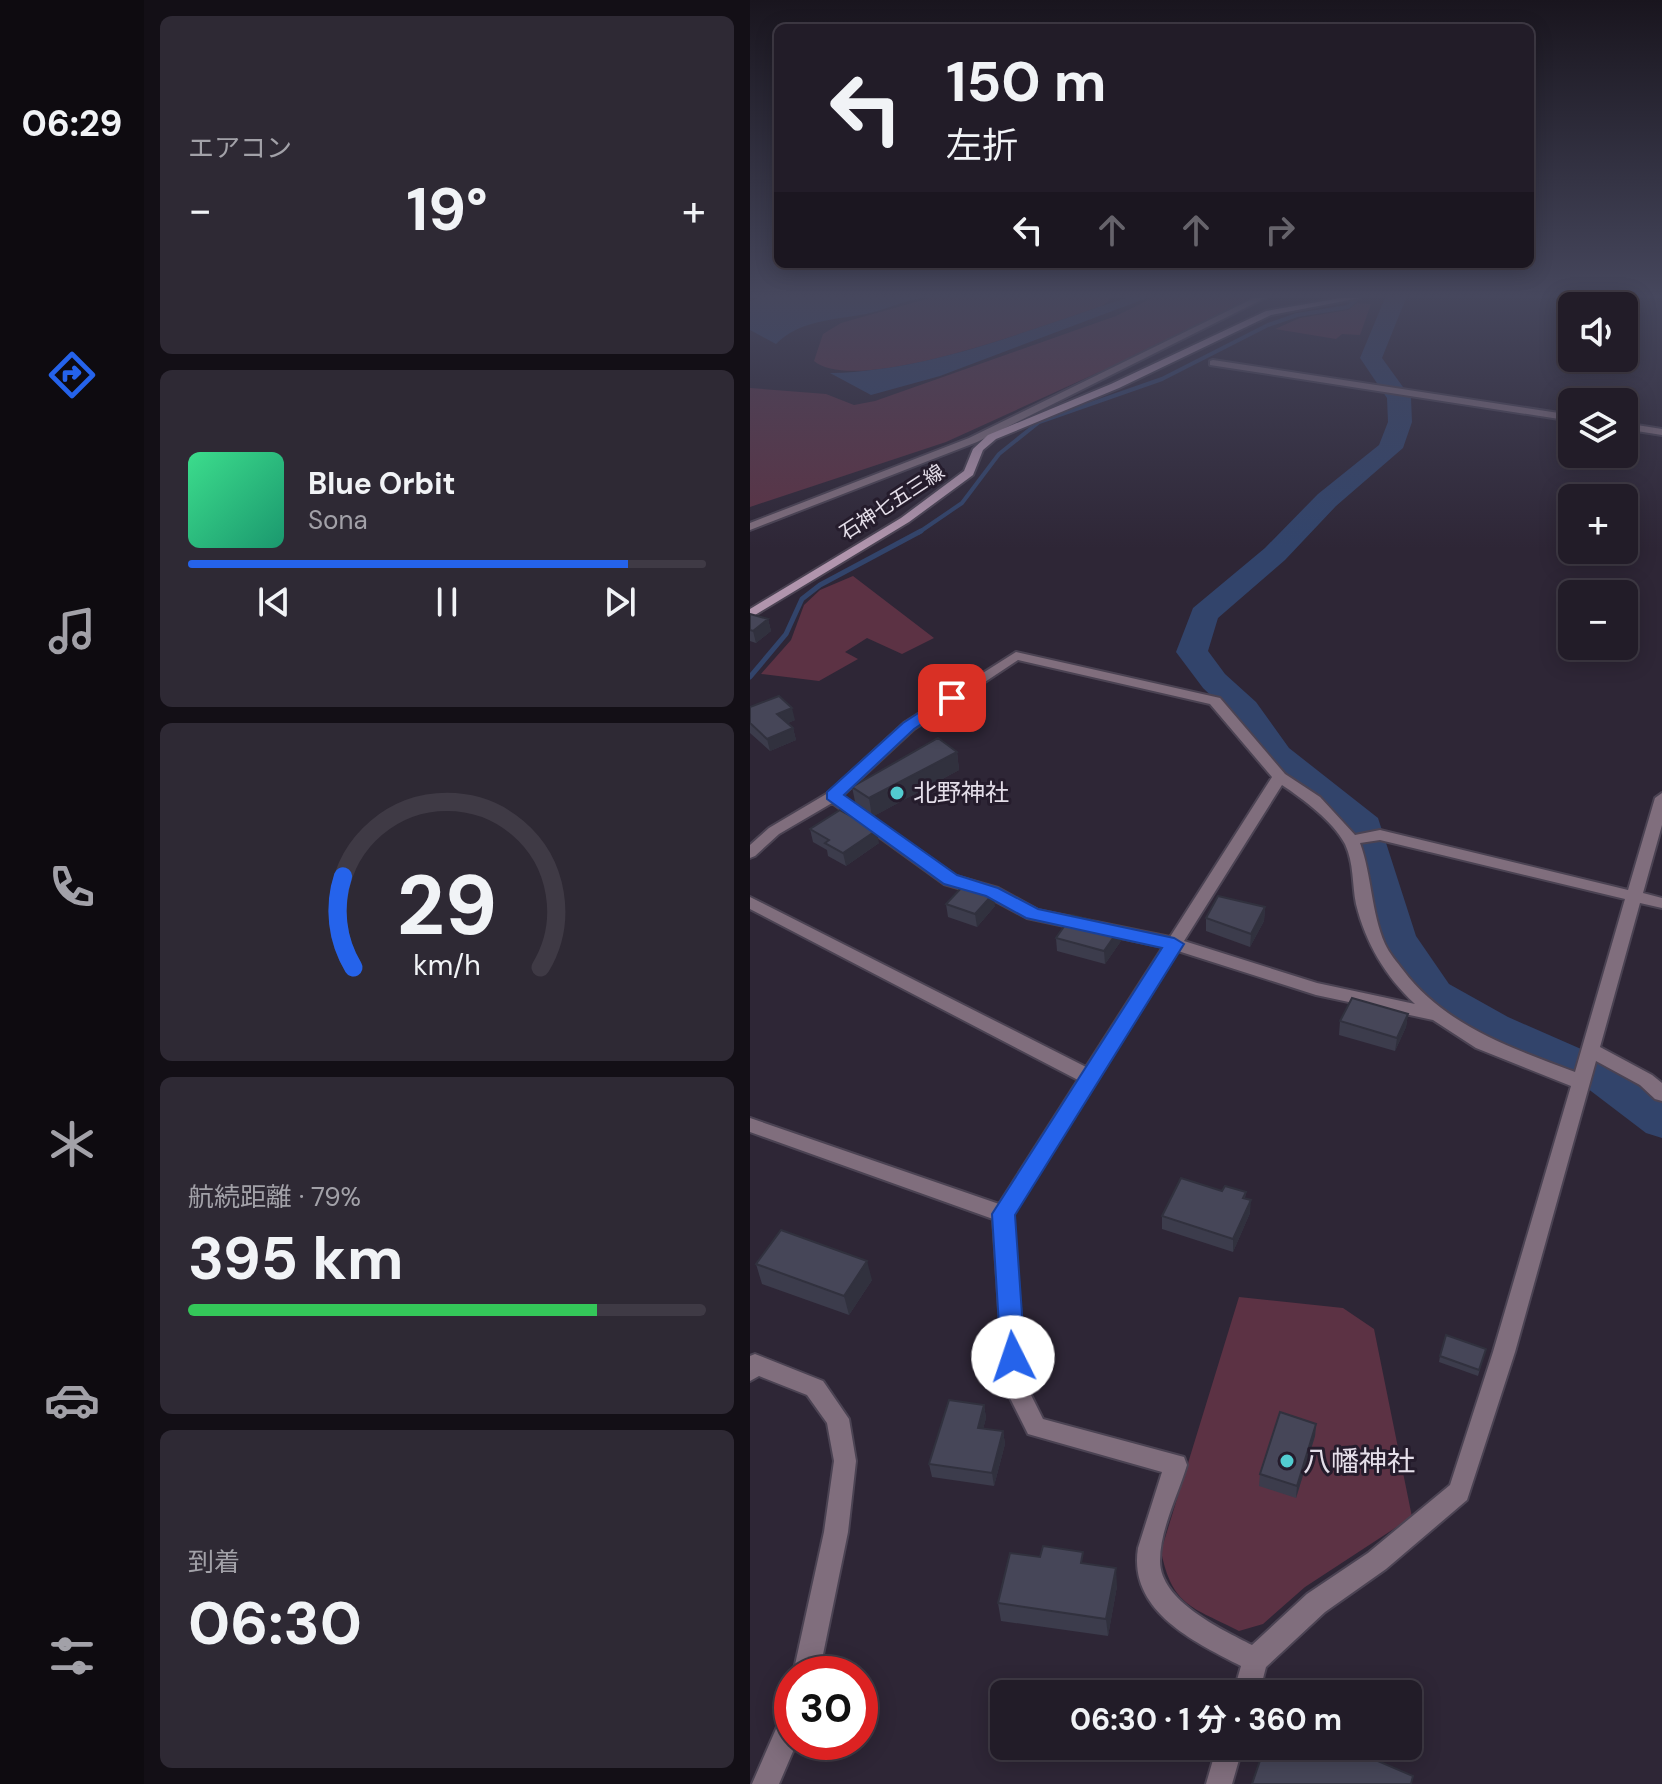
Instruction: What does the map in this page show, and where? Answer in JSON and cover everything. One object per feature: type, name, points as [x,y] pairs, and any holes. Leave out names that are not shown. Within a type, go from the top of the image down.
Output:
[{"type":"main road","name":"石神七五三線","points":[[750,614],[905,520],[969,473],[978,449],[992,437],[1125,381]]},
{"type":"street","points":[[750,527],[973,440],[1092,381]]},
{"type":"street","points":[[1332,381],[1558,416]]},
{"type":"street","points":[[1638,428],[1662,432]]},
{"type":"street","points":[[750,853],[774,831],[833,796],[909,726],[1016,656],[1215,701],[1280,777],[1315,800],[1354,840],[1364,903],[1378,948],[1406,986],[1438,1015],[1482,1043],[1580,1082]]},
{"type":"street","points":[[1255,1660],[1188,1624],[1159,1595],[1147,1562],[1176,1465],[1036,1427],[1015,1386],[1003,1214],[1280,777]]},
{"type":"street","points":[[833,796],[950,880],[992,892],[1033,914],[1174,944],[1316,989],[1438,1015]]},
{"type":"street","points":[[1250,1680],[1255,1660],[1316,1603],[1377,1561],[1459,1492],[1504,1352],[1591,1050],[1631,896],[1662,798]]},
{"type":"street","points":[[1354,840],[1380,835],[1662,903]]},
{"type":"street","points":[[750,902],[1091,1078]]},
{"type":"street","points":[[1591,1050],[1646,1080],[1662,1094]]},
{"type":"street","points":[[750,1125],[1003,1214]]},
{"type":"street","points":[[750,1371],[755,1364],[815,1388],[838,1419],[845,1461],[836,1532],[810,1656]]},
{"type":"street","points":[[765,1784],[775,1760]]},
{"type":"street","points":[[1219,1784],[1226,1760]]},
{"type":"shaded area","points":[[931,381],[1079,381],[946,442],[750,507],[750,388],[826,394],[854,405]]},
{"type":"shaded area","points":[[853,576],[934,638],[902,654],[867,638],[845,652],[858,659],[819,681],[761,674],[791,640],[804,605],[820,590]]},
{"type":"shaded area","points":[[1239,1297],[1343,1308],[1374,1329],[1412,1517],[1305,1587],[1263,1624],[1239,1631],[1197,1610],[1178,1595],[1171,1584],[1161,1551]]},
{"type":"water","points":[[845,381],[921,381],[871,395]]},
{"type":"building","points":[[750,614],[768,619],[753,631],[750,630]]},
{"type":"building","points":[[779,696],[792,708],[777,714],[793,728],[767,739],[750,723],[750,707]]},
{"type":"building","points":[[938,738],[957,752],[869,798],[852,787]]},
{"type":"building","points":[[840,810],[877,830],[843,853],[825,843],[829,840],[810,829]]},
{"type":"building","points":[[965,884],[994,893],[975,914],[946,904]]},
{"type":"building","points":[[1218,896],[1265,907],[1251,934],[1206,918]]},
{"type":"building","points":[[1072,915],[1120,928],[1104,951],[1056,938]]},
{"type":"building","points":[[1352,998],[1408,1014],[1397,1038],[1340,1021]]},
{"type":"building","points":[[1181,1178],[1222,1191],[1225,1186],[1246,1192],[1243,1198],[1251,1200],[1233,1239],[1162,1216]]},
{"type":"building","points":[[781,1230],[867,1261],[844,1296],[756,1264]]},
{"type":"building","points":[[1446,1335],[1486,1349],[1479,1370],[1440,1356]]},
{"type":"building","points":[[949,1400],[984,1405],[978,1428],[1003,1431],[992,1473],[929,1464]]},
{"type":"building","name":"八幡神社","points":[[1280,1412],[1316,1424],[1297,1486],[1260,1474]]},
{"type":"building","points":[[1043,1546],[1083,1552],[1081,1563],[1116,1568],[1106,1619],[998,1603],[1010,1553],[1040,1557]]},
{"type":"building","points":[[1260,1760],[1376,1760],[1413,1776],[1411,1784],[1252,1784]]},
{"type":"waterway","points":[[921,531],[962,503],[999,454],[1039,422],[1156,381]]},
{"type":"waterway","points":[[1387,381],[1399,398],[1400,422],[1390,448],[1327,500],[1275,554],[1204,614],[1192,652],[1214,681],[1244,709],[1277,755],[1365,826],[1397,938],[1435,994],[1493,1028],[1598,1074],[1662,1121]]},
{"type":"waterway","points":[[750,677],[786,634],[802,599],[820,585],[921,531]]},
{"type":"place","name":"北野神社","points":[[897,793]]},
{"type":"place","name":"八幡神社","points":[[1287,1461]]},
{"type":"route","points":[[952,698],[909,726],[833,796],[862,813],[950,880],[992,892],[1033,914],[1174,944],[1003,1214],[1013,1357]]}]
